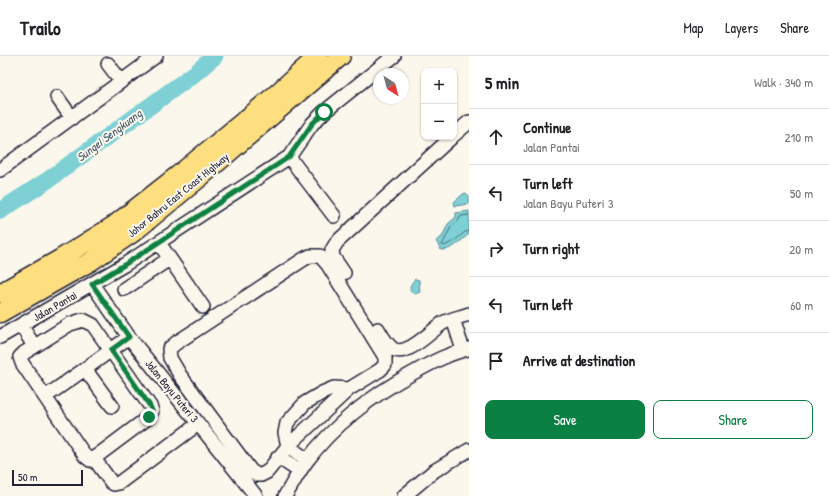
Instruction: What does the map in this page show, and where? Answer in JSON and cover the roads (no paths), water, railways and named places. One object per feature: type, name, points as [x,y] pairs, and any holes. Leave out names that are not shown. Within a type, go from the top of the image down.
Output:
[{"type":"highway","name":"Johor Bahru East Coast Highway","points":[[0,293],[113,226],[275,95],[318,56]]},
{"type":"highway","name":"Johor Bahru East Coast Highway","points":[[0,313],[90,262],[134,232],[204,175],[341,56]]},
{"type":"street","points":[[0,170],[156,56]]},
{"type":"street","name":"Jalan Pantai","points":[[0,337],[21,326],[159,243],[289,157],[312,124],[335,103],[394,56]]},
{"type":"street","points":[[108,64],[121,82]]},
{"type":"street","points":[[57,97],[72,118]]},
{"type":"street","points":[[457,132],[469,122]]},
{"type":"street","points":[[449,140],[337,242],[332,250],[333,257],[387,344],[394,350],[401,351],[413,346],[443,322],[469,316]]},
{"type":"street","points":[[289,157],[334,216]]},
{"type":"street","points":[[159,243],[203,307]]},
{"type":"street","points":[[310,256],[320,256],[328,265],[385,357],[385,365],[380,370],[349,389],[288,446],[267,472],[257,475],[251,471],[180,375],[170,358],[169,349],[304,259],[310,256]]},
{"type":"street","points":[[124,288],[169,259]]},
{"type":"street","name":"Jalan Bayu Puteri 3","points":[[92,284],[129,337],[256,496]]},
{"type":"street","points":[[285,496],[307,460],[356,410],[392,384],[435,360],[466,349],[453,319]]},
{"type":"street","points":[[83,320],[93,325],[111,350],[152,411],[149,417],[90,460],[85,456],[22,363],[20,357],[34,346],[70,324],[83,320]]},
{"type":"street","points":[[21,326],[34,346]]},
{"type":"street","points":[[45,397],[129,337]]},
{"type":"street","points":[[85,369],[112,406]]},
{"type":"street","points":[[307,460],[288,446],[285,433],[287,423],[305,403],[322,393],[334,388],[349,389]]},
{"type":"street","points":[[98,464],[109,480],[114,484],[119,483],[198,424]]},
{"type":"street","points":[[404,496],[434,471],[469,450]]},
{"type":"street","points":[[278,457],[299,472]]},
{"type":"water","points":[[466,193],[469,196],[469,204],[455,206],[454,202]]},
{"type":"water","points":[[469,211],[469,234],[452,247],[441,250],[436,241],[442,237],[448,224],[456,217],[456,213]]},
{"type":"water","points":[[415,279],[419,280],[420,292],[415,294],[411,291],[410,287]]},
{"type":"waterway","name":"Sungei Sengkuang","points":[[0,211],[48,180],[194,74],[215,56]]}]
